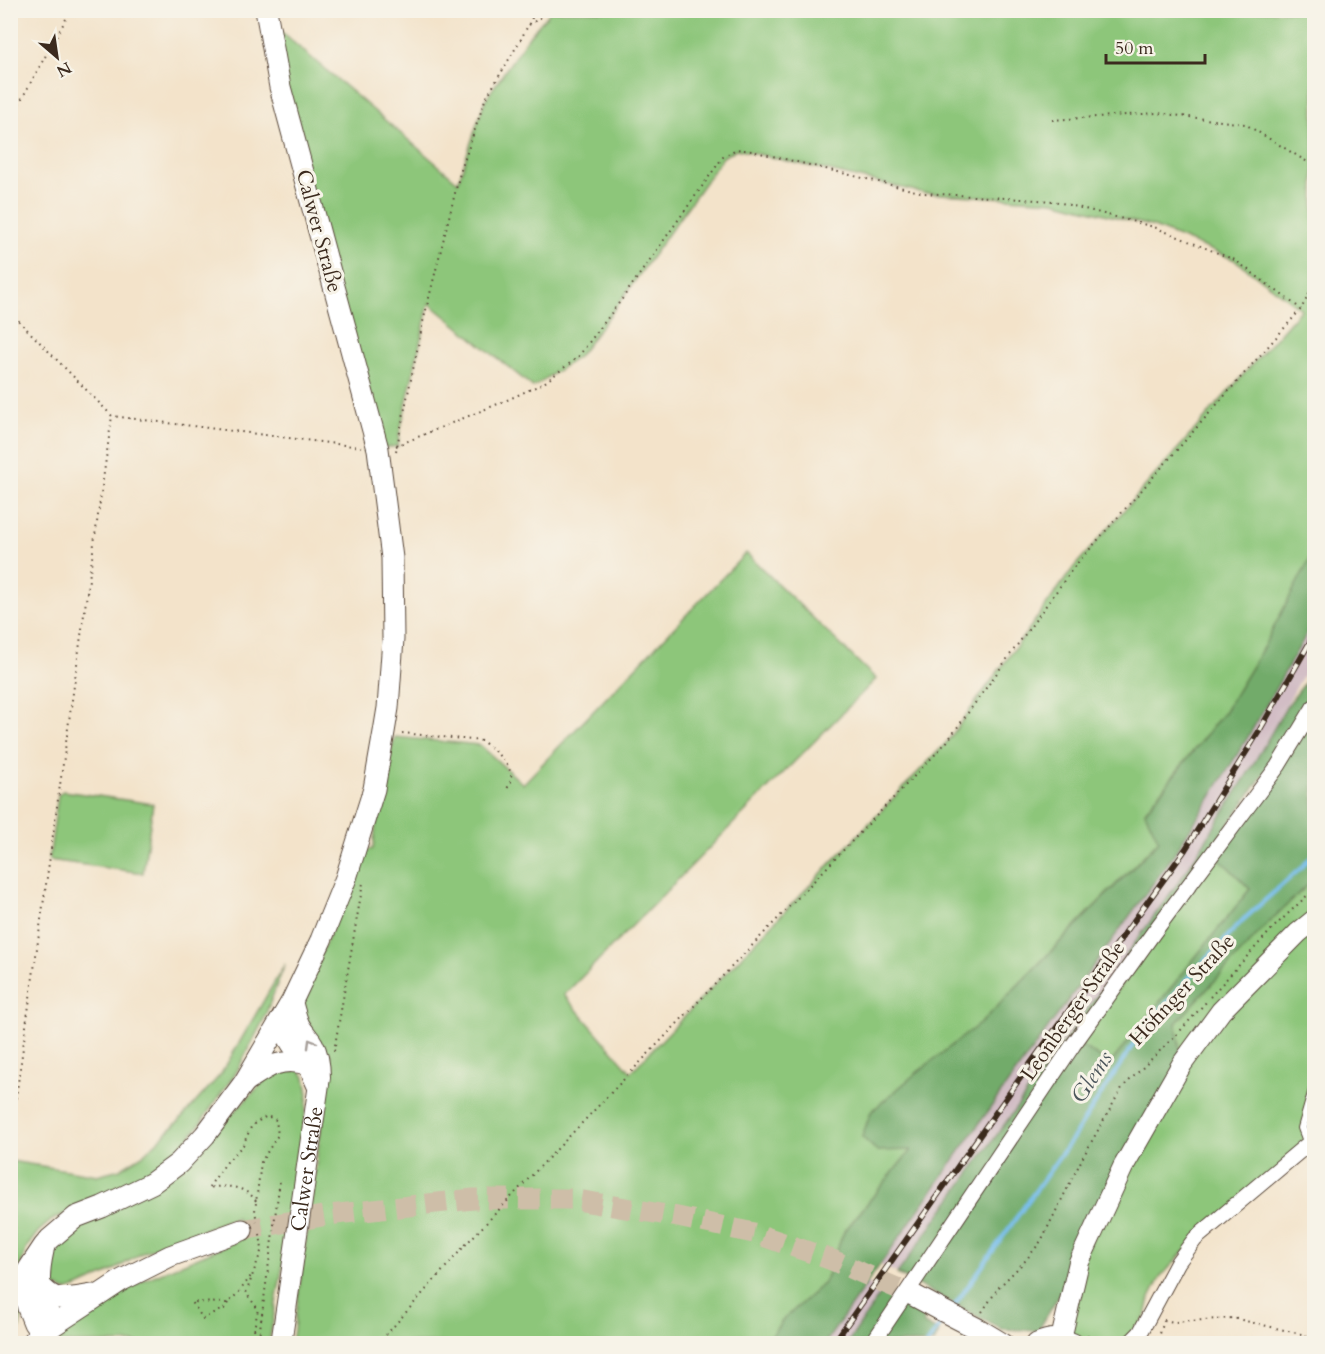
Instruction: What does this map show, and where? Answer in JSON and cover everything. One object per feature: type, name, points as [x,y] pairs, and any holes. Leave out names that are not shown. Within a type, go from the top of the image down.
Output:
[{"type":"main road","name":"Calwer Straße","points":[[42,1334],[34,1323],[26,1304],[24,1285],[25,1275],[44,1246],[76,1217],[131,1194],[172,1169],[205,1135],[244,1083],[292,1001],[321,940],[346,878],[374,789],[384,732],[393,639],[392,558],[378,449],[280,87],[266,10]]},
{"type":"main road","points":[[42,1334],[122,1280],[170,1256],[242,1230]]},
{"type":"main road","points":[[42,1334],[45,1308],[39,1289],[39,1267],[44,1246]]},
{"type":"main road","points":[[40,1285],[45,1292],[59,1299],[98,1295]]},
{"type":"main road","points":[[914,1295],[941,1310],[978,1322],[1003,1344]]},
{"type":"main road","points":[[1037,1344],[1050,1339],[1073,1339]]},
{"type":"street","name":"Leonberger Straße","points":[[872,1344],[1073,1045],[1278,766],[1314,707]]},
{"type":"street","name":"Höfinger Straße","points":[[1073,1339],[1078,1262],[1123,1167],[1182,1064],[1221,1011],[1314,920]]},
{"type":"street","name":"Calwer Straße","points":[[281,1344],[319,1088],[320,1065],[313,1044],[300,1026],[292,1001]]},
{"type":"street","points":[[281,1020],[283,1030],[308,1065],[319,1088]]},
{"type":"street","points":[[244,1083],[269,1066],[284,1061],[296,1061],[308,1065]]},
{"type":"street","points":[[1125,1338],[1140,1333],[1178,1262],[1195,1239],[1311,1141]]},
{"type":"lane","points":[[1311,1141],[1302,1128],[1314,1086]]},
{"type":"path","points":[[10,120],[71,10]]},
{"type":"path","points":[[536,10],[485,100],[460,173],[423,322],[398,446],[544,383],[578,357],[723,157],[736,149],[924,194],[1054,201],[1154,227],[1235,260],[1301,309]]},
{"type":"path","points":[[528,26],[548,10]]},
{"type":"path","points":[[1052,120],[1157,113],[1245,124],[1314,166]]},
{"type":"path","points":[[378,1344],[468,1242],[946,743],[1074,567],[1301,309],[1314,285]]},
{"type":"path","points":[[10,312],[112,416],[378,449]]},
{"type":"path","points":[[10,1140],[112,416]]},
{"type":"path","points":[[384,732],[482,741],[510,769],[512,777],[506,791]]},
{"type":"path","points":[[333,1056],[363,884]]},
{"type":"path","name":"Höfinger Straße","points":[[978,1322],[999,1287],[1026,1260],[1041,1240],[1084,1155],[1122,1088],[1180,1031],[1273,928],[1314,889]]},
{"type":"path","points":[[256,1201],[252,1195],[240,1189],[221,1186],[208,1188],[226,1163],[243,1145],[252,1125],[267,1116],[276,1120],[278,1135],[261,1162],[255,1211],[262,1249],[246,1293],[258,1309],[254,1329],[260,1329]]},
{"type":"path","points":[[258,1344],[280,1180]]},
{"type":"path","points":[[228,1303],[192,1302],[203,1319],[224,1310],[253,1274]]},
{"type":"path","points":[[1155,1344],[1164,1320],[1174,1322],[1233,1318],[1314,1337]]},
{"type":"path","points":[[1073,1339],[1125,1338]]},
{"type":"shaded area","points":[[1314,621],[1314,656],[1250,770],[1185,873],[897,1273],[880,1265],[998,1097],[1168,863],[1248,737]]},
{"type":"shaded area","points":[[867,1283],[883,1290],[847,1343],[825,1344]]},
{"type":"green space","points":[[551,11],[1314,11],[1314,551],[1263,648],[1225,711],[1145,811],[1159,840],[982,1022],[871,1112],[862,1137],[877,1150],[912,1149],[844,1232],[824,1283],[783,1320],[766,1343],[292,1343],[331,1054],[329,1060],[301,1009],[304,993],[366,850],[373,849],[380,790],[395,737],[480,745],[523,784],[746,553],[876,679],[564,995],[631,1072],[946,743],[1074,567],[1301,309],[1235,260],[1154,227],[1054,201],[924,193],[736,149],[723,157],[578,357],[533,387],[429,303],[398,446],[378,449],[267,20],[458,182],[485,100],[529,36]]},
{"type":"green space","points":[[1314,551],[1314,621],[1248,737],[1168,863],[998,1097],[825,1343],[766,1343],[783,1320],[824,1283],[844,1232],[911,1150],[877,1151],[862,1137],[871,1112],[982,1022],[1159,841],[1145,812],[1225,711],[1263,648]]},
{"type":"green space","points":[[1314,671],[1314,701],[1078,1044],[1110,1064],[1250,889],[1216,855],[1314,719],[1314,879],[1267,924],[1176,1023],[1182,1064],[1078,1264],[1038,1331],[1001,1329],[897,1274],[1185,873],[1287,706]]},
{"type":"green space","points":[[63,791],[153,804],[143,873],[49,860],[58,795]]},
{"type":"green space","points":[[1216,855],[1250,889],[1110,1064],[1078,1044]]},
{"type":"green space","points":[[1314,879],[1314,1112],[1308,1144],[1195,1239],[1160,1278],[1150,1298],[1146,1316],[1127,1343],[1067,1343],[1079,1262],[1182,1064],[1176,1023],[1267,924]]},
{"type":"green space","points":[[285,964],[263,1021],[237,1071],[197,1128],[171,1157],[141,1178],[52,1220],[38,1232],[27,1247],[20,1267],[22,1313],[20,1327],[11,1342],[10,1161],[97,1175],[120,1169],[144,1154],[180,1120],[221,1074]]},
{"type":"green space","points":[[300,1070],[305,1077],[308,1094],[291,1219],[269,1343],[49,1343],[110,1299],[144,1280],[241,1239],[237,1217],[142,1253],[111,1272],[78,1287],[66,1291],[50,1285],[48,1261],[56,1246],[69,1232],[179,1169],[271,1074]]},
{"type":"green space","points":[[883,1290],[923,1314],[924,1324],[939,1332],[934,1343],[847,1344]]},
{"type":"waterway","name":"Glems","points":[[952,1309],[1074,1136],[1142,1031],[1243,920],[1314,854]]},
{"type":"waterway","name":"Glems","points":[[927,1344],[944,1320]]},
{"type":"tunnel","points":[[242,1230],[328,1215],[473,1199],[571,1199],[673,1216],[754,1233],[832,1260],[913,1295]]},
{"type":"railway","points":[[833,1344],[1013,1088],[1185,850],[1258,733],[1314,635]]}]
